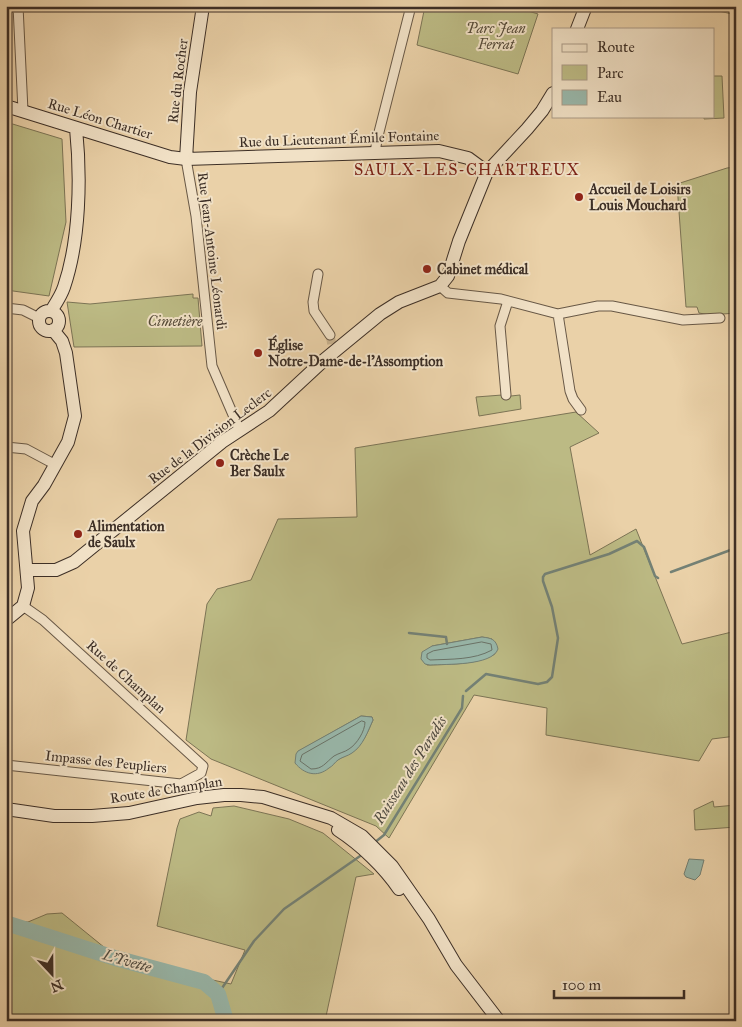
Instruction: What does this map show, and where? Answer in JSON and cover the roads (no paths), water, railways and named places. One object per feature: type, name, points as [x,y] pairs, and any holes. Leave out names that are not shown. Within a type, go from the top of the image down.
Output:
[{"type":"main road","name":"Rue du Rocher","points":[[186,159],[190,92],[202,6]]},
{"type":"main road","points":[[577,28],[586,6]]},
{"type":"main road","points":[[440,286],[448,276],[459,241],[487,172],[542,111],[552,94]]},
{"type":"main road","name":"Rue Léon Chartier","points":[[6,106],[170,157],[186,159]]},
{"type":"main road","points":[[52,311],[63,289],[72,258],[78,192],[76,128]]},
{"type":"main road","name":"Rue du Lieutenant Émile Fontaine","points":[[186,159],[447,152],[468,158],[487,172]]},
{"type":"main road","name":"Rue de la Division Leclerc","points":[[27,570],[56,570],[74,562],[222,442],[269,412],[329,353],[389,307],[440,286]]},
{"type":"main road","points":[[52,311],[59,320],[56,327],[50,331],[42,329],[39,318],[44,312],[52,311]]},
{"type":"main road","points":[[6,620],[22,606],[28,588],[23,531],[32,501],[56,465],[68,442],[75,416],[66,353],[62,341],[53,330]]},
{"type":"main road","name":"Route de Champlan","points":[[6,809],[54,816],[92,816],[129,813],[197,798],[224,795],[263,797],[288,804],[321,819],[392,866],[420,904],[446,945],[456,965],[498,1021]]},
{"type":"street","points":[[18,6],[23,111]]},
{"type":"street","points":[[375,154],[411,6]]},
{"type":"street","name":"Rue Jean-Antoine Léonardi","points":[[186,159],[196,216],[212,366],[240,431]]},
{"type":"street","points":[[318,274],[313,302],[314,311],[330,335]]},
{"type":"street","points":[[440,286],[448,293],[508,301],[558,314],[598,306],[612,306],[683,320],[720,318]]},
{"type":"street","points":[[506,395],[500,326],[508,301]]},
{"type":"street","points":[[6,308],[23,310],[39,318]]},
{"type":"street","points":[[558,314],[570,391],[581,410]]},
{"type":"street","points":[[6,447],[26,448],[56,465]]},
{"type":"street","name":"Rue de Champlan","points":[[22,606],[43,620],[203,766],[201,773]]},
{"type":"street","name":"Impasse des Peupliers","points":[[6,765],[181,784],[201,773]]},
{"type":"water","points":[[482,637],[493,640],[498,649],[494,655],[487,659],[468,663],[430,665],[425,664],[421,659],[422,652],[432,646]]},
{"type":"water","points":[[361,716],[372,717],[373,720],[362,742],[352,753],[324,771],[315,774],[302,770],[295,763],[298,751]]},
{"type":"water","points":[[689,859],[704,860],[700,875],[695,880],[686,877],[684,874]]},
{"type":"waterway","name":"Ruisseau des Paradis","points":[[466,691],[486,674],[538,684],[547,682],[552,677],[558,638],[552,607],[543,581],[545,574],[609,554],[637,541],[644,547],[655,576],[658,578]]},
{"type":"waterway","name":"Ruisseau des Paradis","points":[[671,572],[736,548]]},
{"type":"waterway","points":[[409,633],[446,637],[447,644]]},
{"type":"waterway","name":"Ruisseau des Paradis","points":[[374,843],[384,835],[462,708],[463,696]]},
{"type":"waterway","name":"Ruisseau des Paradis","points":[[218,994],[254,941],[284,909],[363,854]]},
{"type":"waterway","name":"L'Yvette","points":[[6,923],[115,958],[204,982],[218,994],[226,1021]]},
{"type":"tunnel","points":[[330,335],[332,345]]},
{"type":"place","name":"Accueil de Loisirs Louis Mouchard","points":[[579,197]]},
{"type":"place","name":"Cabinet médical","points":[[427,269]]},
{"type":"place","name":"Église Notre-Dame-de-l'Assomption","points":[[258,353]]},
{"type":"place","name":"Crèche Le Ber Saulx","points":[[220,463]]},
{"type":"place","name":"Alimentation de Saulx","points":[[78,534]]},
{"type":"district","name":"SAULX-LES-CHARTREUX","points":[[467,169]]},
{"type":"park label","name":"Parc Jean Ferrat","points":[[496,36]]},
{"type":"park label","name":"Cimetière","points":[[175,321]]}]
